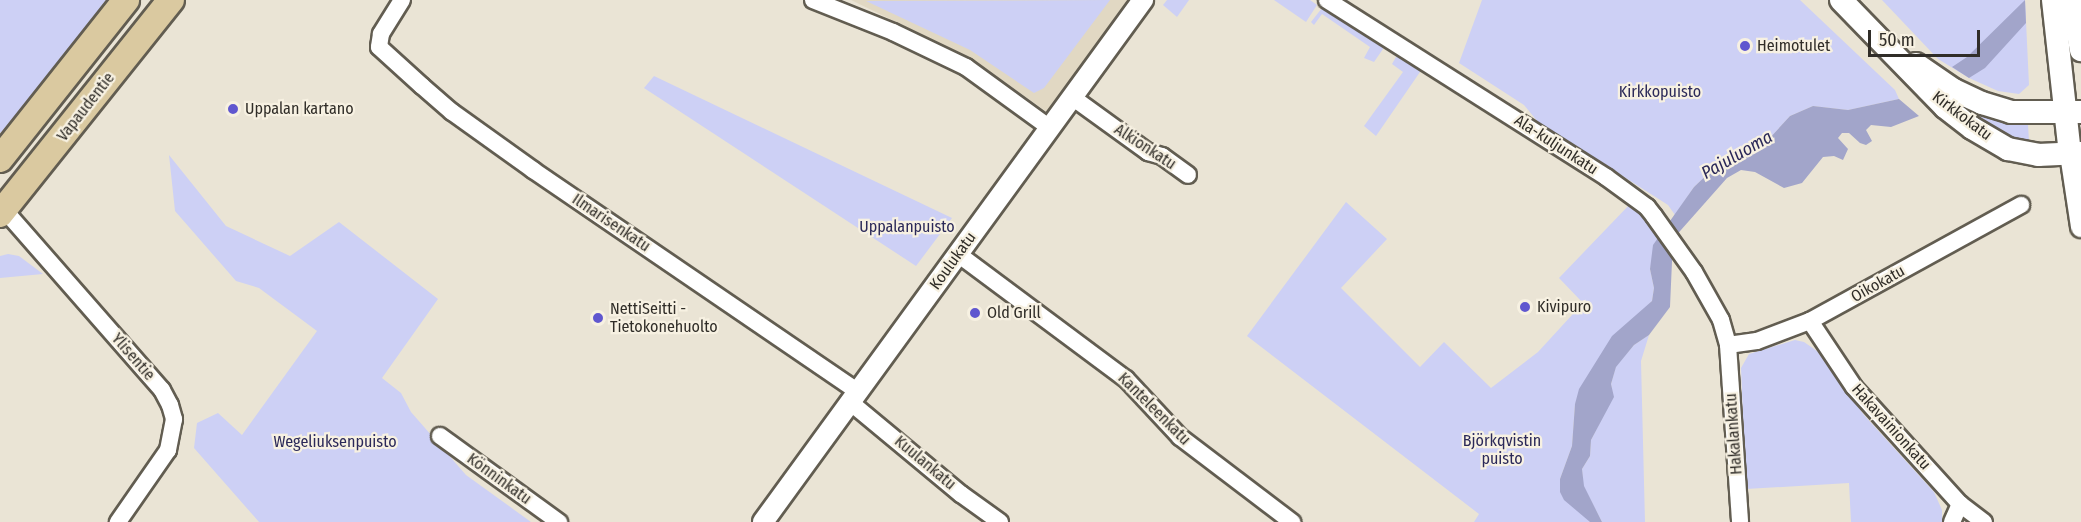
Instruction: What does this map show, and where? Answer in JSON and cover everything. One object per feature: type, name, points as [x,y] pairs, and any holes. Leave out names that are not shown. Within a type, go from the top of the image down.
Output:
[{"type":"main road","points":[[0,159],[126,0]]},
{"type":"main road","name":"Vapaudentie","points":[[1,210],[171,0]]},
{"type":"main road","name":"Kirkkokatu","points":[[1840,0],[1945,107],[1972,128],[2008,149],[2038,155],[2076,153]]},
{"type":"main road","points":[[2053,0],[2073,111],[2076,153]]},
{"type":"main road","points":[[2072,0],[2081,50]]},
{"type":"main road","name":"Kirkkokatu","points":[[1868,26],[1922,69],[1953,90],[1982,103],[2011,112],[2073,111]]},
{"type":"street","name":"Ilmarisenkatu","points":[[402,0],[378,40],[379,47],[388,57],[452,112],[854,397]]},
{"type":"street","points":[[813,0],[893,32],[966,67],[1050,128]]},
{"type":"street","name":"Koulukatu","points":[[763,522],[1143,0]]},
{"type":"street","name":"Ala-kuljunkatu","points":[[1327,0],[1606,177],[1647,207],[1674,243],[1721,320],[1728,345]]},
{"type":"street","name":"Alkionkatu","points":[[1072,97],[1148,152],[1162,156],[1188,175]]},
{"type":"street","points":[[2076,153],[2081,227]]},
{"type":"street","name":"Oikokatu","points":[[1728,345],[1757,341],[1810,321],[2021,205]]},
{"type":"street","name":"Ylisentie","points":[[1,210],[162,390],[170,405],[174,419],[168,450],[118,522]]},
{"type":"street","name":"Kanteleenkatu","points":[[958,254],[1126,379],[1180,437],[1292,522]]},
{"type":"street","name":"Hakavainionkatu","points":[[1810,321],[1854,387],[1960,504],[1984,522]]},
{"type":"street","name":"Hakalankatu","points":[[1728,345],[1740,522]]},
{"type":"street","name":"Kuulankatu","points":[[854,397],[961,494],[1000,522]]},
{"type":"street","name":"Könninkatu","points":[[440,436],[559,522]]},
{"type":"street","points":[[1952,522],[1960,504]]},
{"type":"shaded area","points":[[851,0],[1131,0],[1050,114],[1002,80],[919,33]]},
{"type":"green space","points":[[0,0],[112,0],[21,115],[0,133]]},
{"type":"green space","points":[[1110,0],[1044,88],[1034,93],[970,50],[866,1]]},
{"type":"green space","points":[[1167,0],[1189,0],[1177,17],[1163,5]]},
{"type":"green space","points":[[1274,0],[1310,0],[1317,5],[1306,22]]},
{"type":"green space","name":"Kirkkopuisto","points":[[1482,0],[1800,0],[1895,90],[1899,99],[1848,110],[1813,106],[1790,116],[1768,140],[1735,154],[1715,167],[1694,187],[1675,215],[1668,205],[1538,122],[1524,105],[1459,63]]},
{"type":"green space","points":[[1882,0],[2025,0],[2029,85],[2019,94],[1998,91],[1969,78],[1938,59]]},
{"type":"green space","points":[[1322,8],[1382,45],[1383,49],[1374,62],[1364,58],[1370,47],[1322,14],[1314,25],[1311,22]]},
{"type":"green space","points":[[1396,57],[1406,59],[1419,67],[1420,72],[1376,136],[1364,126],[1403,72],[1392,64]]},
{"type":"green space","name":"Uppalanpuisto","points":[[654,76],[952,218],[916,266],[644,88]]},
{"type":"green space","points":[[1951,100],[1995,118],[2028,125],[2029,141],[1993,132]]},
{"type":"green space","name":"Wegeliuksenpuisto","points":[[169,155],[226,226],[290,256],[339,222],[438,299],[382,378],[401,393],[411,412],[466,475],[531,522],[259,522],[194,448],[197,423],[218,413],[242,435],[317,331],[259,288],[236,281],[175,211]]},
{"type":"green space","name":"Björkqvistin puisto","points":[[1346,202],[1387,239],[1341,288],[1420,367],[1444,342],[1491,388],[1538,352],[1583,303],[1559,278],[1632,202],[1661,232],[1650,269],[1654,288],[1652,301],[1575,404],[1572,446],[1560,479],[1590,522],[1474,522],[1479,514],[1247,336]]},
{"type":"green space","points":[[8,254],[19,256],[43,274],[0,278],[0,256]]},
{"type":"green space","points":[[1649,335],[1641,361],[1645,522],[1602,522],[1583,486],[1582,469],[1590,456],[1591,440],[1613,397],[1611,384],[1616,366],[1634,345]]},
{"type":"green space","points":[[1795,340],[1804,342],[1817,351],[1864,415],[1934,492],[1942,510],[1942,522],[1851,522],[1849,483],[1746,489],[1741,368],[1749,354]]},
{"type":"water","points":[[2025,0],[2026,23],[1985,68],[1969,78],[1952,67],[1967,57]]},
{"type":"water","name":"Pajuluoma","points":[[1899,99],[1919,116],[1891,127],[1871,125],[1866,130],[1872,141],[1866,145],[1860,143],[1849,133],[1842,133],[1838,138],[1848,149],[1843,160],[1834,156],[1823,157],[1802,183],[1784,188],[1755,172],[1741,170],[1727,178],[1673,239],[1670,307],[1649,335],[1634,345],[1616,367],[1611,384],[1614,397],[1591,440],[1590,456],[1582,469],[1584,486],[1602,522],[1590,522],[1564,500],[1560,492],[1560,479],[1572,446],[1575,404],[1579,389],[1612,336],[1652,301],[1654,288],[1650,269],[1653,245],[1694,187],[1715,167],[1735,154],[1768,140],[1790,116],[1813,106],[1848,110]]},
{"type":"place","name":"Heimotulet","points":[[1745,46]]},
{"type":"place","name":"Uppalan kartano","points":[[233,109]]},
{"type":"place","name":"Kivipuro","points":[[1525,307]]},
{"type":"place","name":"Old Grill","points":[[975,313]]},
{"type":"place","name":"NettiSeitti - Tietokonehuolto","points":[[598,318]]}]
